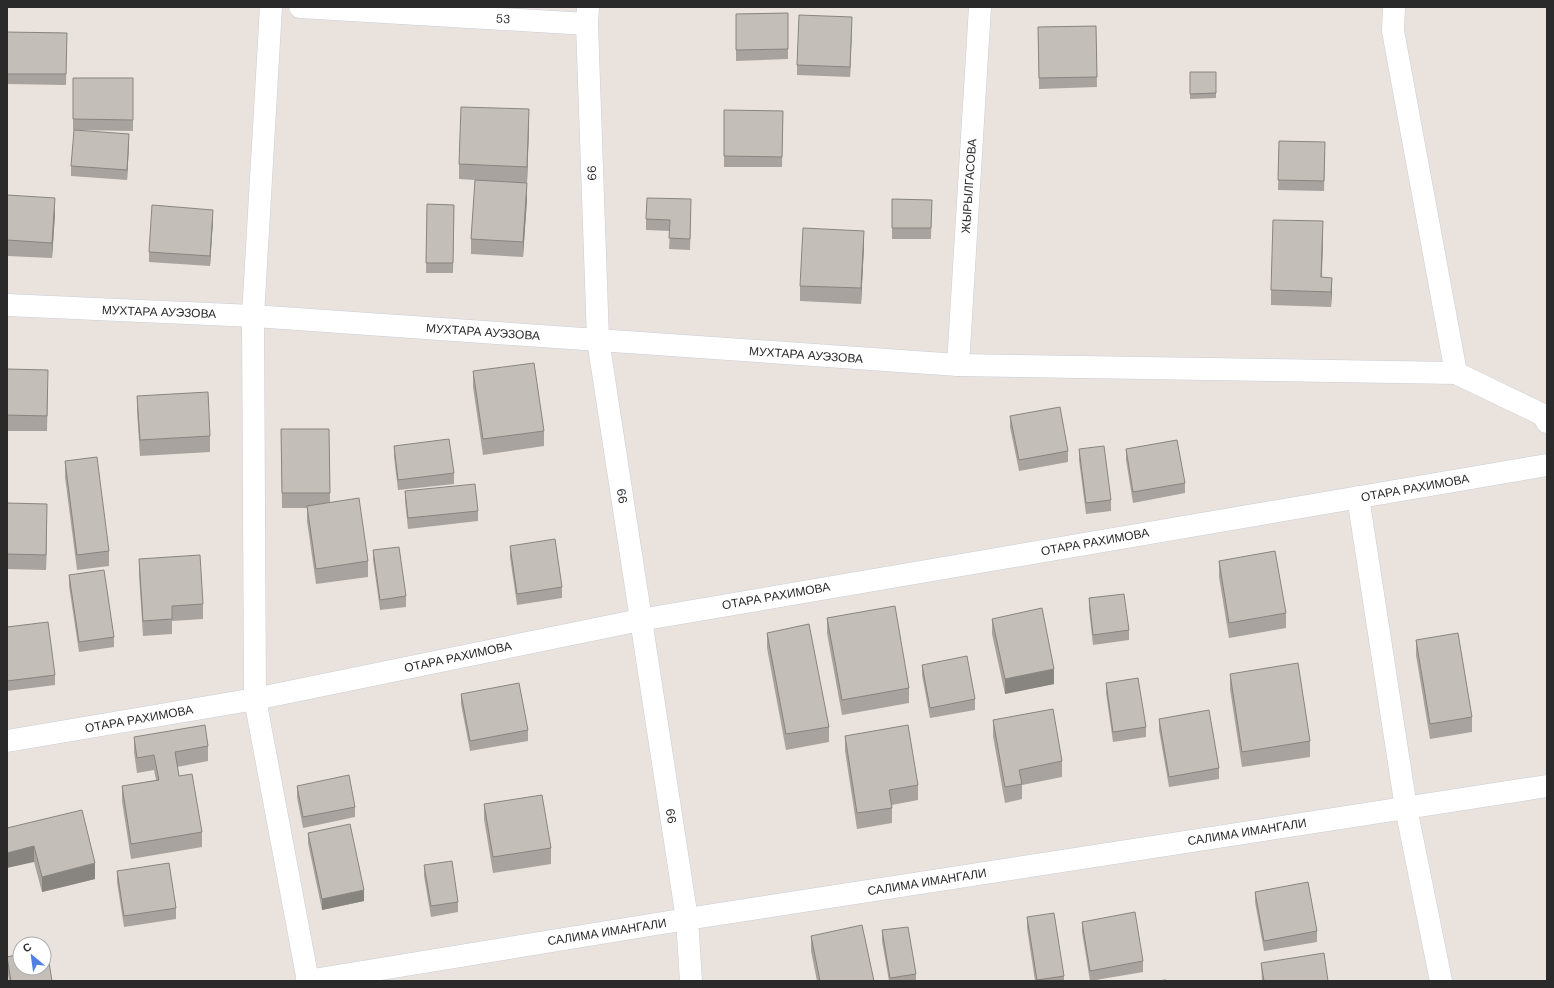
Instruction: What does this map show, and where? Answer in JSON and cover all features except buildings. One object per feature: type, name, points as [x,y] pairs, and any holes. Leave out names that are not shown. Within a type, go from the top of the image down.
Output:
[{"type":"street","points":[[271,7],[253,316],[255,699],[308,981]]},
{"type":"street","name":"53","points":[[300,7],[588,15]]},
{"type":"street","name":"ЖЫРЫЛГАСОВА","points":[[958,365],[980,7]]},
{"type":"street","points":[[1394,7],[1393,31],[1456,373],[1543,415],[1547,422]]},
{"type":"street","name":"66","points":[[588,15],[598,340],[687,919],[690,981]]},
{"type":"street","name":"МУХТАРА АУЭЗОВА","points":[[7,305],[253,316],[958,365],[1456,373]]},
{"type":"street","name":"ОТАРА РАХИМОВА","points":[[7,741],[255,699],[640,620],[1547,465]]},
{"type":"street","points":[[1358,497],[1406,808],[1441,981]]},
{"type":"street","name":"САЛИМА ИМАНГАЛИ","points":[[308,981],[687,919],[1547,786]]}]
